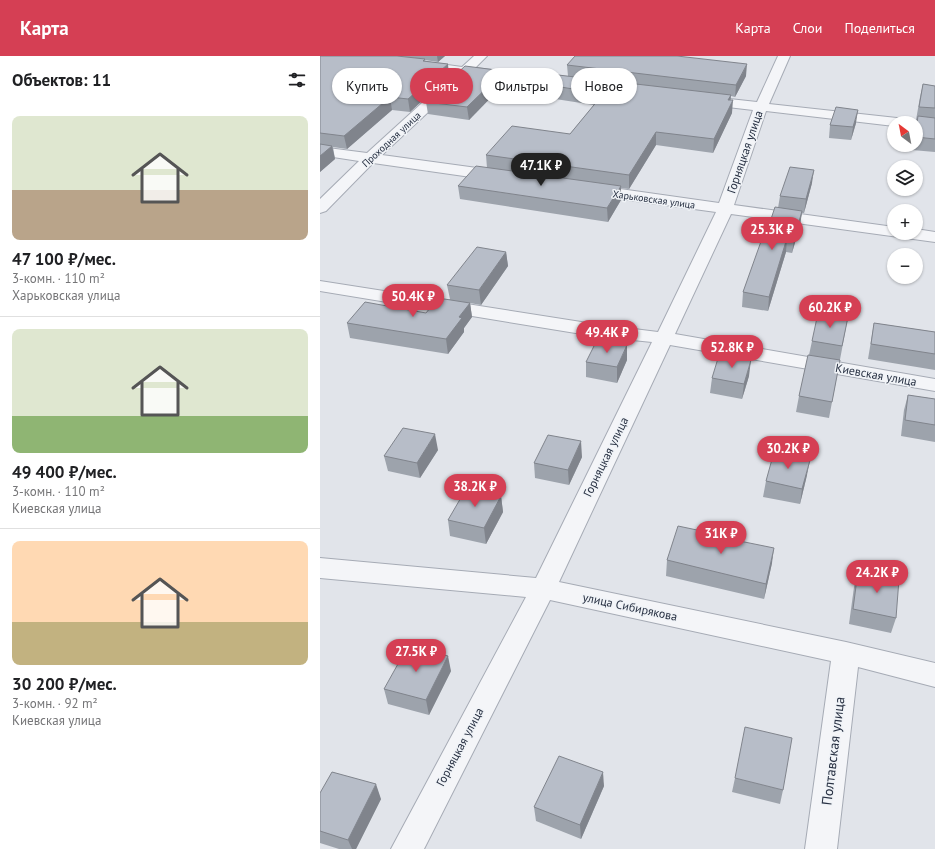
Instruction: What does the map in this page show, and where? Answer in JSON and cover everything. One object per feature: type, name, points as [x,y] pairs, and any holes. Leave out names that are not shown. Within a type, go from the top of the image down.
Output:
[{"type":"street","name":"Проходная улица","points":[[467,68],[481,56]]},
{"type":"street","name":"Горняцкая улица","points":[[407,849],[542,589],[664,338],[725,209],[760,107],[784,56]]},
{"type":"street","points":[[404,63],[442,68]]},
{"type":"street","points":[[473,72],[571,84]]},
{"type":"street","points":[[690,98],[887,121]]},
{"type":"street","name":"Проходная улица","points":[[320,208],[370,158],[428,104]]},
{"type":"street","points":[[320,151],[512,178]]},
{"type":"street","name":"Харьковская улица","points":[[575,187],[887,231]]},
{"type":"street","points":[[923,235],[935,237]]},
{"type":"street","name":"Киевская улица","points":[[320,286],[594,330],[664,338],[935,385]]},
{"type":"street","name":"улица Сибирякова","points":[[320,568],[542,589],[846,653],[935,675]]},
{"type":"street","name":"Полтавская улица","points":[[821,849],[846,653]]},
{"type":"building","points":[[320,56],[397,56],[425,59],[423,61],[448,64],[443,68],[410,68],[410,97],[408,99],[402,98],[402,68],[332,68],[332,104],[382,104],[344,136],[320,133]]},
{"type":"building","points":[[575,56],[677,56],[747,64],[736,85],[637,73],[637,68],[592,68],[567,65]]},
{"type":"building","points":[[465,66],[481,68],[481,93],[473,101],[473,68],[463,68]]},
{"type":"building","points":[[563,76],[571,77],[571,89],[563,87]]},
{"type":"building","points":[[637,84],[731,95],[728,100],[733,100],[714,139],[656,132],[629,175],[486,155],[512,126],[570,134],[595,104],[637,104]]},
{"type":"building","points":[[923,84],[935,86],[935,108],[919,107]]},
{"type":"building","points":[[442,104],[470,104],[467,107]]},
{"type":"building","points":[[836,107],[858,110],[853,127],[830,125]]},
{"type":"building","points":[[923,117],[935,118],[935,139],[923,138]]},
{"type":"building","points":[[320,144],[332,146],[320,156]]},
{"type":"building","points":[[476,166],[621,186],[607,208],[458,186]]},
{"type":"building","points":[[790,167],[814,170],[806,199],[780,196]]},
{"type":"building","points":[[775,207],[802,211],[794,239],[787,238],[769,297],[743,292],[769,219],[771,219]]},
{"type":"building","points":[[477,247],[506,252],[479,290],[447,285]]},
{"type":"building","points":[[438,298],[470,303],[459,317],[462,318],[446,339],[347,323],[365,302],[426,313]]},
{"type":"building","points":[[818,313],[848,317],[842,346],[812,341]]},
{"type":"building","points":[[874,323],[935,332],[935,354],[871,344]]},
{"type":"building","points":[[597,340],[627,345],[617,367],[586,362]]},
{"type":"building","points":[[719,355],[751,360],[744,384],[712,378]]},
{"type":"building","points":[[808,355],[840,360],[832,402],[799,396]]},
{"type":"building","points":[[908,395],[935,399],[935,425],[905,420]]},
{"type":"building","points":[[403,428],[435,434],[417,463],[384,456]]},
{"type":"building","points":[[548,435],[581,441],[568,470],[534,463]]},
{"type":"building","points":[[774,452],[810,460],[802,489],[766,481]]},
{"type":"building","points":[[466,489],[501,496],[484,528],[448,520]]},
{"type":"building","points":[[678,526],[716,534],[715,536],[774,548],[766,584],[667,560]]},
{"type":"building","points":[[858,571],[899,579],[896,618],[853,609]]},
{"type":"building","points":[[408,646],[448,656],[426,700],[384,689]]},
{"type":"building","points":[[745,727],[792,738],[783,790],[735,778]]},
{"type":"building","points":[[559,756],[603,772],[580,825],[534,807]]},
{"type":"building","points":[[332,772],[376,784],[348,840],[320,831],[320,793]]}]
